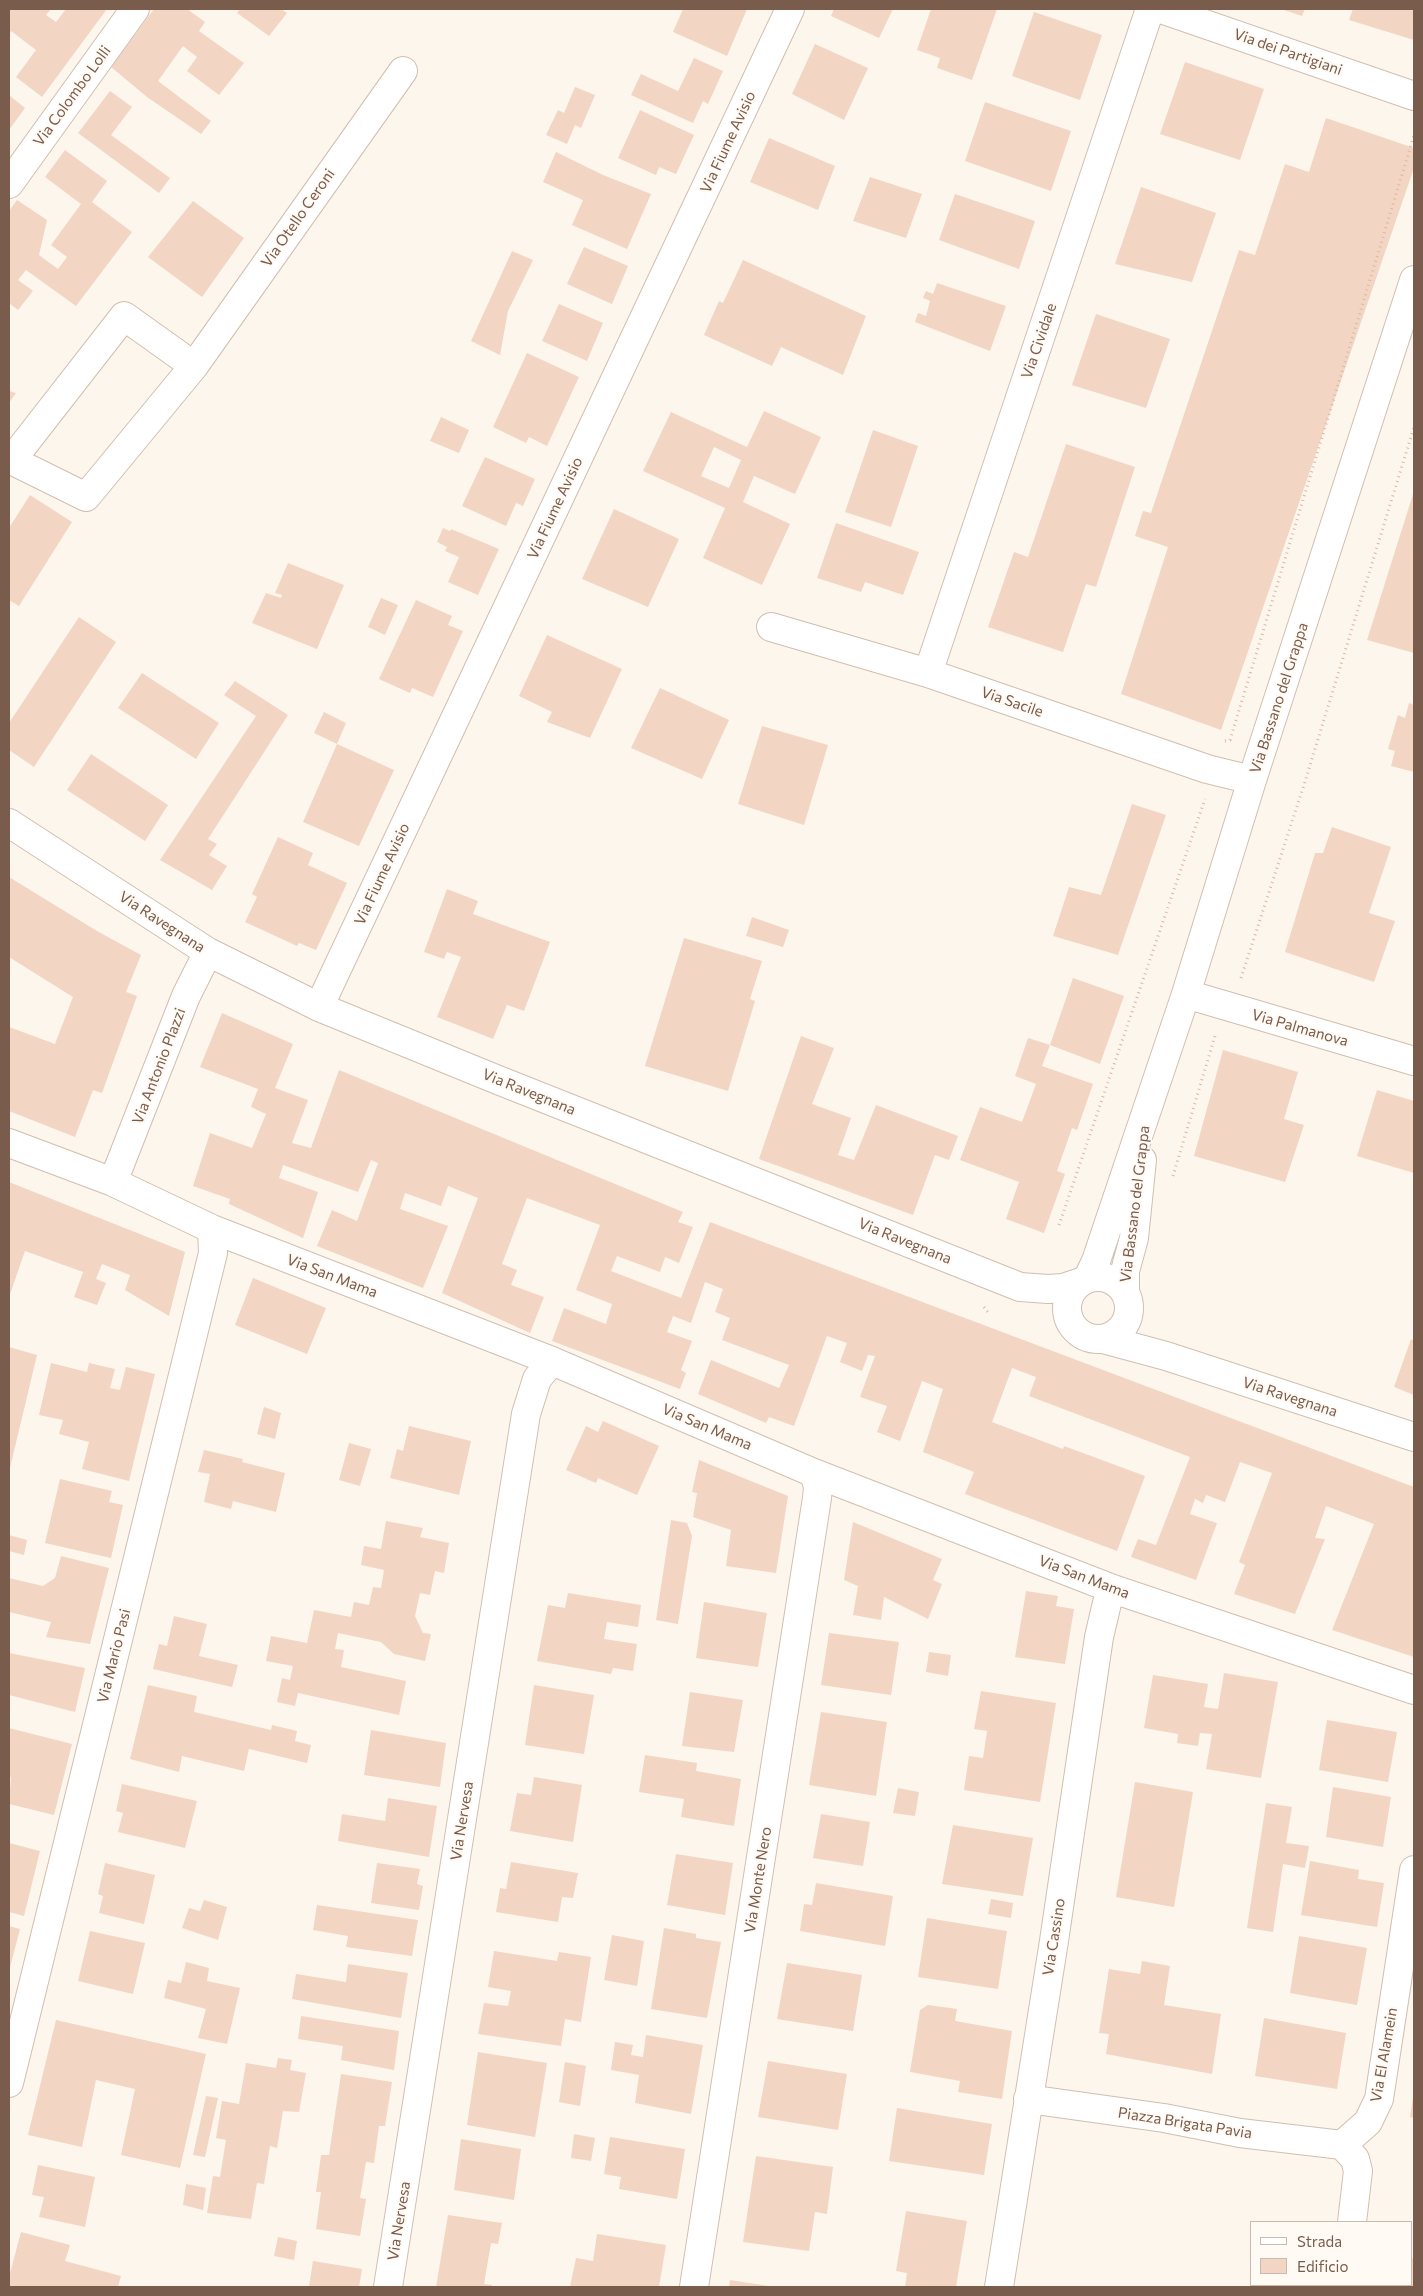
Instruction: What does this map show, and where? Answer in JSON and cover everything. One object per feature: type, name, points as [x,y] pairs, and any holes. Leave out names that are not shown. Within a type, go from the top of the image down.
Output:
[{"type":"street","name":"Via Colombo Lolli","points":[[9,184],[135,9]]},
{"type":"street","name":"Via Fiume Avisio","points":[[319,1007],[790,9]]},
{"type":"street","name":"Via Cividale","points":[[928,673],[1150,9]]},
{"type":"street","name":"Via dei Partigiani","points":[[1161,9],[1414,96]]},
{"type":"street","name":"Via Otello Ceroni","points":[[194,366],[124,316],[10,460],[86,497],[194,366],[403,71]]},
{"type":"street","name":"Via Bassano del Grappa","points":[[1083,1280],[1096,1261],[1146,1116],[1252,780],[1414,280]]},
{"type":"street","name":"Via Sacile","points":[[771,628],[928,673],[1207,769],[1252,780]]},
{"type":"street","name":"Via Ravegnana","points":[[9,824],[208,952],[319,1007],[1020,1287],[1064,1288],[1083,1280]]},
{"type":"street","name":"Via Antonio Plazzi","points":[[113,1182],[186,996],[208,952]]},
{"type":"street","name":"Via Palmanova","points":[[1186,994],[1414,1061]]},
{"type":"street","name":"Via Bassano del Grappa","points":[[1127,1302],[1125,1271],[1134,1238],[1146,1116]]},
{"type":"street","name":"Via San Mama","points":[[9,1143],[113,1182],[212,1229],[552,1361],[814,1473],[1114,1589],[1414,1690]]},
{"type":"street","name":"Via Mario Pasi","points":[[9,2083],[213,1253],[212,1229]]},
{"type":"street","points":[[1098,1276],[1109,1278],[1118,1284],[1127,1302],[1121,1330],[1103,1339],[1084,1336],[1070,1322],[1066,1312],[1067,1301],[1071,1291],[1083,1280],[1098,1276]]},
{"type":"street","name":"Via Ravegnana","points":[[1127,1302],[1146,1337],[1166,1356]]},
{"type":"street","name":"Via Ravegnana","points":[[1103,1339],[1166,1356],[1414,1438]]},
{"type":"street","name":"Via Nervesa","points":[[388,2287],[526,1414],[537,1379],[552,1361]]},
{"type":"street","name":"Via Monte Nero","points":[[694,2287],[817,1498],[818,1487],[814,1473]]},
{"type":"street","name":"Via Cassino","points":[[999,2287],[1098,1637],[1107,1602],[1114,1589]]},
{"type":"street","name":"Via El Alamein","points":[[1342,2145],[1368,2122],[1379,2098],[1414,1870]]},
{"type":"street","name":"Piazza Brigata Pavia","points":[[1028,2099],[1164,2118],[1240,2133],[1342,2145]]},
{"type":"street","points":[[1342,2145],[1355,2158],[1358,2171],[1352,2221]]},
{"type":"path","points":[[1059,1225],[1204,804],[1211,743],[1230,740],[1414,135]]},
{"type":"path","points":[[1240,981],[1306,779],[1414,427]]},
{"type":"path","points":[[1172,1181],[1216,1033]]},
{"type":"building","points":[[9,9],[51,9],[46,15],[56,22],[66,9],[107,9],[42,97],[16,77],[36,50],[11,31],[9,35]]},
{"type":"building","points":[[154,9],[187,9],[205,22],[199,31],[244,63],[219,95],[187,71],[197,57],[183,46],[158,81],[211,121],[201,134],[147,97],[111,67]]},
{"type":"building","points":[[240,9],[281,9],[287,13],[269,36],[237,13]]},
{"type":"building","points":[[683,9],[747,9],[727,56],[673,32]]},
{"type":"building","points":[[834,9],[893,9],[879,38],[831,16]]},
{"type":"building","points":[[931,9],[997,9],[972,80],[937,68],[940,58],[917,50]]},
{"type":"building","points":[[1281,9],[1305,9],[1302,16]]},
{"type":"building","points":[[1353,9],[1414,9],[1414,40],[1349,20]]},
{"type":"building","points":[[1034,12],[1102,35],[1080,100],[1012,76]]},
{"type":"building","points":[[815,44],[868,68],[844,120],[792,94]]},
{"type":"building","points":[[694,58],[723,71],[708,104],[703,101],[693,123],[631,95],[641,74],[678,91]]},
{"type":"building","points":[[1185,62],[1264,89],[1240,160],[1160,134]]},
{"type":"building","points":[[575,87],[595,95],[581,128],[575,125],[567,144],[546,135],[558,110],[564,113]]},
{"type":"building","points":[[110,91],[132,107],[111,135],[170,178],[159,193],[78,133]]},
{"type":"building","points":[[9,95],[25,108],[9,130]]},
{"type":"building","points":[[985,102],[1071,131],[1051,191],[965,161]]},
{"type":"building","points":[[640,110],[694,135],[676,174],[659,167],[656,175],[618,158]]},
{"type":"building","points":[[1326,118],[1414,148],[1414,168],[1221,730],[1121,694],[1168,547],[1135,536],[1143,511],[1151,513],[1239,250],[1255,255],[1285,164],[1309,172]]},
{"type":"building","points":[[769,138],[835,166],[818,210],[750,182]]},
{"type":"building","points":[[65,150],[107,181],[92,202],[132,232],[76,306],[26,270],[18,280],[33,291],[18,310],[9,303],[9,211],[17,200],[47,220],[39,255],[58,269],[67,257],[51,245],[81,204],[45,177]]},
{"type":"building","points":[[556,152],[603,175],[651,194],[627,249],[572,225],[583,200],[543,182]]},
{"type":"building","points":[[870,177],[922,194],[906,238],[853,221]]},
{"type":"building","points":[[1141,187],[1216,213],[1192,282],[1115,264]]},
{"type":"building","points":[[955,194],[1035,221],[1019,269],[939,240]]},
{"type":"building","points":[[193,201],[244,238],[202,297],[148,257]]},
{"type":"building","points":[[584,247],[628,266],[612,304],[567,284]]},
{"type":"building","points":[[512,251],[533,260],[508,311],[500,355],[471,341]]},
{"type":"building","points":[[743,260],[866,316],[843,375],[781,347],[772,366],[704,335],[719,301],[723,303]]},
{"type":"building","points":[[937,283],[1006,306],[990,351],[915,322],[918,313],[926,316],[930,301],[923,298],[926,291],[933,294]]},
{"type":"building","points":[[559,304],[603,323],[587,361],[542,341]]},
{"type":"building","points":[[1096,314],[1170,339],[1146,408],[1072,385]]},
{"type":"building","points":[[527,353],[579,377],[547,446],[529,437],[526,443],[493,427]]},
{"type":"building","points":[[9,391],[16,393],[9,403]]},
{"type":"building","points":[[764,411],[821,437],[795,494],[754,476],[743,502],[790,524],[762,585],[703,558],[725,508],[643,471],[671,412],[747,447]],"holes":[[[714,447],[741,460],[729,488],[701,476]]]},
{"type":"building","points":[[441,417],[469,430],[459,453],[430,441]]},
{"type":"building","points":[[873,430],[918,446],[891,527],[845,512]]},
{"type":"building","points":[[1066,444],[1135,467],[1096,587],[1086,584],[1063,652],[988,627],[1014,552],[1028,557]]},
{"type":"building","points":[[485,457],[535,479],[523,506],[516,503],[506,526],[462,506]]},
{"type":"building","points":[[1414,491],[1414,653],[1367,640]]},
{"type":"building","points":[[30,495],[72,522],[19,606],[9,600],[9,528]]},
{"type":"building","points":[[614,509],[679,539],[648,607],[582,579]]},
{"type":"building","points":[[836,523],[919,552],[903,595],[865,582],[861,592],[817,578]]},
{"type":"building","points":[[443,528],[450,531],[451,529],[499,549],[478,595],[448,582],[459,557],[445,551],[447,547],[437,542]]},
{"type":"building","points":[[288,563],[344,585],[317,649],[252,623],[266,593],[281,598],[282,595],[275,593]]},
{"type":"building","points":[[381,598],[398,605],[385,635],[368,627]]},
{"type":"building","points":[[416,600],[452,616],[448,625],[463,631],[433,697],[412,688],[410,693],[379,679]]},
{"type":"building","points":[[79,617],[116,642],[34,767],[9,750],[9,723]]},
{"type":"building","points":[[547,635],[622,669],[590,738],[547,722],[552,712],[519,696]]},
{"type":"building","points":[[142,673],[219,723],[196,759],[118,708]]},
{"type":"building","points":[[235,681],[288,715],[208,839],[217,844],[209,855],[227,866],[212,890],[160,860],[256,716],[224,695]]},
{"type":"building","points":[[660,688],[729,720],[702,779],[631,748]]},
{"type":"building","points":[[1409,703],[1414,705],[1414,772],[1391,766],[1395,751],[1388,749],[1398,715],[1405,718]]},
{"type":"building","points":[[324,712],[346,723],[337,744],[314,733]]},
{"type":"building","points":[[762,726],[828,745],[804,825],[738,804]]},
{"type":"building","points":[[337,744],[394,770],[359,846],[303,822]]},
{"type":"building","points":[[91,754],[168,805],[145,841],[67,790]]},
{"type":"building","points":[[1132,804],[1166,815],[1118,955],[1053,936],[1069,887],[1101,895]]},
{"type":"building","points":[[1332,827],[1391,847],[1369,913],[1395,921],[1374,982],[1285,952],[1315,853],[1323,853]]},
{"type":"building","points":[[278,837],[313,853],[308,865],[347,883],[316,950],[299,943],[297,946],[245,922],[257,897],[252,894]]},
{"type":"building","points":[[9,877],[97,931],[141,955],[126,992],[137,996],[102,1093],[93,1090],[75,1137],[9,1111],[9,1027],[55,1044],[73,997],[9,957]]},
{"type":"building","points":[[447,889],[478,901],[473,914],[550,942],[524,1011],[507,1005],[493,1039],[437,1017],[461,957],[447,952],[444,959],[424,952]]},
{"type":"building","points":[[752,917],[789,930],[783,947],[746,936]]},
{"type":"building","points":[[684,938],[762,961],[750,999],[755,1001],[728,1091],[645,1066]]},
{"type":"building","points":[[1073,978],[1124,996],[1100,1064],[1050,1045]]},
{"type":"building","points":[[222,1013],[293,1044],[275,1088],[308,1100],[292,1143],[311,1148],[339,1070],[683,1212],[678,1222],[693,1227],[679,1263],[665,1257],[660,1272],[617,1256],[611,1271],[681,1298],[710,1222],[1414,1487],[1414,1657],[1332,1630],[1374,1524],[1326,1506],[1315,1538],[1325,1539],[1295,1614],[1234,1594],[1245,1565],[1239,1562],[1272,1473],[1240,1462],[1225,1502],[1206,1495],[1203,1503],[1195,1499],[1190,1514],[1217,1523],[1196,1580],[1131,1557],[1138,1539],[1156,1545],[1190,1457],[1029,1396],[1036,1377],[1012,1368],[992,1422],[1063,1449],[1064,1446],[1145,1476],[1117,1551],[965,1494],[974,1472],[923,1452],[943,1389],[922,1381],[900,1441],[877,1432],[887,1406],[860,1397],[875,1356],[868,1355],[862,1371],[840,1362],[847,1343],[827,1336],[794,1426],[769,1417],[766,1423],[698,1394],[711,1360],[779,1388],[789,1365],[722,1340],[730,1318],[715,1312],[723,1289],[705,1282],[691,1323],[673,1316],[667,1332],[692,1341],[681,1370],[686,1373],[680,1389],[552,1341],[564,1308],[606,1324],[612,1304],[576,1290],[600,1225],[527,1198],[502,1264],[517,1270],[511,1285],[544,1297],[530,1333],[442,1293],[478,1198],[448,1186],[441,1206],[405,1193],[400,1209],[448,1226],[423,1288],[317,1246],[332,1210],[357,1221],[378,1163],[371,1160],[358,1192],[283,1165],[279,1178],[318,1192],[303,1238],[229,1204],[230,1199],[193,1186],[210,1133],[252,1148],[266,1114],[251,1107],[258,1089],[200,1067]]},
{"type":"building","points":[[801,1036],[834,1048],[812,1104],[851,1118],[838,1155],[854,1160],[876,1105],[958,1136],[949,1160],[935,1155],[913,1215],[759,1159]]},
{"type":"building","points":[[1028,1038],[1050,1045],[1042,1066],[1093,1084],[1077,1130],[1072,1128],[1057,1171],[1065,1174],[1044,1233],[1006,1219],[1019,1182],[960,1160],[980,1107],[1022,1122],[1036,1084],[1015,1076]]},
{"type":"building","points":[[1223,1050],[1298,1072],[1284,1119],[1304,1125],[1285,1182],[1194,1156]]},
{"type":"building","points":[[1377,1090],[1414,1101],[1414,1173],[1357,1156]]},
{"type":"building","points":[[9,1182],[185,1252],[169,1316],[125,1290],[130,1275],[102,1264],[96,1279],[106,1283],[97,1305],[74,1297],[83,1272],[25,1251],[9,1297]]},
{"type":"building","points":[[253,1278],[326,1308],[307,1354],[235,1325]]},
{"type":"building","points":[[1411,1339],[1414,1341],[1414,1395],[1394,1387]]},
{"type":"building","points":[[9,1347],[37,1355],[9,1472]]},
{"type":"building","points":[[51,1363],[87,1372],[89,1363],[115,1369],[110,1388],[120,1390],[126,1367],[155,1374],[129,1481],[82,1469],[89,1442],[59,1434],[63,1420],[39,1415]]},
{"type":"building","points":[[264,1407],[281,1413],[275,1439],[257,1434]]},
{"type":"building","points":[[603,1421],[659,1446],[637,1495],[598,1478],[596,1483],[566,1470],[586,1426],[598,1432]]},
{"type":"building","points":[[409,1426],[471,1441],[459,1495],[390,1478],[397,1449],[403,1451]]},
{"type":"building","points":[[349,1443],[371,1449],[360,1486],[339,1480]]},
{"type":"building","points":[[204,1450],[243,1459],[242,1462],[285,1473],[276,1512],[233,1501],[231,1509],[204,1502],[210,1474],[198,1472]]},
{"type":"building","points":[[699,1460],[788,1496],[776,1573],[726,1566],[731,1530],[693,1517],[697,1493],[692,1492]]},
{"type":"building","points":[[60,1479],[112,1491],[109,1502],[123,1505],[111,1558],[45,1543]]},
{"type":"building","points":[[671,1520],[687,1523],[692,1536],[678,1624],[656,1620]]},
{"type":"building","points":[[386,1521],[423,1528],[420,1537],[449,1543],[444,1573],[435,1571],[430,1595],[420,1593],[415,1616],[423,1633],[431,1634],[425,1661],[394,1654],[381,1642],[338,1633],[335,1649],[344,1650],[341,1667],[406,1681],[399,1715],[298,1693],[295,1706],[277,1702],[282,1678],[290,1680],[293,1666],[266,1661],[271,1636],[307,1643],[314,1610],[351,1617],[354,1602],[369,1605],[373,1587],[381,1588],[384,1570],[361,1565],[364,1546],[381,1549]]},
{"type":"building","points":[[853,1522],[942,1559],[933,1580],[942,1584],[928,1619],[884,1597],[881,1620],[853,1615],[858,1586],[844,1580]]},
{"type":"building","points":[[9,1535],[27,1540],[24,1555],[9,1551]]},
{"type":"building","points":[[61,1556],[109,1568],[90,1644],[46,1637],[51,1622],[9,1612],[9,1578],[43,1586],[55,1578]]},
{"type":"building","points":[[1026,1591],[1058,1596],[1056,1606],[1074,1609],[1065,1664],[1015,1657]]},
{"type":"building","points":[[568,1593],[641,1605],[638,1627],[607,1622],[604,1639],[637,1644],[633,1671],[613,1668],[611,1674],[537,1661],[548,1605],[565,1608]]},
{"type":"building","points":[[704,1602],[767,1613],[758,1667],[696,1658]]},
{"type":"building","points":[[174,1616],[207,1624],[199,1656],[238,1665],[232,1687],[153,1669],[159,1644],[167,1646]]},
{"type":"building","points":[[829,1633],[899,1642],[891,1695],[821,1685]]},
{"type":"building","points":[[929,1652],[951,1655],[948,1676],[926,1672]]},
{"type":"building","points":[[9,1653],[85,1668],[75,1712],[9,1695]]},
{"type":"building","points":[[1224,1673],[1278,1682],[1261,1778],[1206,1769],[1212,1734],[1200,1733],[1198,1746],[1177,1743],[1178,1734],[1144,1728],[1153,1675],[1208,1684],[1204,1707],[1218,1709]]},
{"type":"building","points":[[148,1685],[197,1696],[194,1712],[271,1730],[272,1725],[297,1731],[295,1741],[311,1745],[307,1763],[249,1749],[244,1771],[182,1756],[179,1772],[130,1759]]},
{"type":"building","points":[[534,1685],[594,1695],[584,1754],[525,1745]]},
{"type":"building","points":[[981,1691],[1056,1703],[1040,1802],[964,1790],[969,1756],[983,1758],[987,1731],[974,1729]]},
{"type":"building","points":[[690,1692],[743,1700],[734,1752],[682,1746]]},
{"type":"building","points":[[821,1712],[887,1722],[876,1796],[809,1785]]},
{"type":"building","points":[[1327,1720],[1397,1732],[1388,1782],[1319,1770]]},
{"type":"building","points":[[9,1728],[72,1744],[54,1815],[9,1804],[11,1777],[9,1776]]},
{"type":"building","points":[[371,1730],[446,1743],[440,1787],[364,1775]]},
{"type":"building","points":[[645,1755],[697,1763],[696,1771],[741,1779],[734,1826],[681,1817],[684,1799],[639,1792]]},
{"type":"building","points":[[534,1777],[582,1785],[573,1842],[510,1831],[517,1793],[531,1795]]},
{"type":"building","points":[[1135,1782],[1193,1792],[1174,1907],[1116,1897]]},
{"type":"building","points":[[122,1784],[197,1801],[185,1848],[118,1832],[123,1813],[116,1811]]},
{"type":"building","points":[[1333,1787],[1391,1797],[1383,1847],[1326,1837]]},
{"type":"building","points":[[898,1788],[919,1792],[915,1816],[893,1813]]},
{"type":"building","points":[[388,1798],[437,1806],[429,1857],[338,1841],[342,1814],[385,1821]]},
{"type":"building","points":[[1266,1803],[1292,1807],[1286,1843],[1309,1846],[1305,1868],[1283,1864],[1273,1932],[1247,1928]]},
{"type":"building","points":[[821,1814],[870,1822],[863,1866],[813,1858]]},
{"type":"building","points":[[953,1825],[1033,1838],[1023,1896],[942,1884]]},
{"type":"building","points":[[9,1843],[40,1851],[24,1916],[9,1912]]},
{"type":"building","points":[[676,1854],[733,1863],[725,1915],[667,1905]]},
{"type":"building","points":[[1310,1861],[1359,1870],[1358,1879],[1384,1883],[1377,1927],[1301,1915]]},
{"type":"building","points":[[511,1862],[578,1873],[573,1898],[562,1897],[558,1922],[496,1912],[500,1888],[506,1889]]},
{"type":"building","points":[[105,1863],[155,1875],[144,1924],[99,1913],[103,1896],[98,1894]]},
{"type":"building","points":[[377,1863],[420,1869],[417,1884],[423,1886],[419,1910],[371,1903]]},
{"type":"building","points":[[816,1883],[893,1896],[885,1946],[800,1931],[804,1904],[812,1905]]},
{"type":"building","points":[[991,1899],[1013,1903],[1011,1918],[988,1914]]},
{"type":"building","points":[[204,1900],[227,1907],[218,1940],[182,1928],[189,1908],[200,1911]]},
{"type":"building","points":[[317,1905],[418,1920],[412,1956],[346,1947],[348,1936],[313,1930]]},
{"type":"building","points":[[927,1918],[1007,1931],[998,1989],[918,1977]]},
{"type":"building","points":[[9,1926],[20,1929],[9,1971]]},
{"type":"building","points":[[664,1928],[696,1934],[696,1938],[721,1942],[707,2018],[651,2009]]},
{"type":"building","points":[[90,1931],[145,1943],[133,1994],[78,1981]]},
{"type":"building","points":[[612,1935],[644,1941],[637,1986],[604,1980]]},
{"type":"building","points":[[1299,1936],[1367,1948],[1357,2005],[1290,1993]]},
{"type":"building","points":[[494,1951],[557,1961],[559,1952],[591,1957],[581,2022],[565,2019],[561,2046],[478,2034],[484,2003],[508,2006],[511,1991],[488,1987]]},
{"type":"building","points":[[1142,1961],[1170,1966],[1164,2005],[1221,2014],[1212,2074],[1106,2054],[1109,2034],[1099,2033],[1109,1969],[1140,1974]]},
{"type":"building","points":[[186,1962],[209,1968],[207,1981],[240,1988],[227,2044],[198,2038],[206,2009],[164,1998],[168,1980],[181,1983]]},
{"type":"building","points":[[787,1963],[862,1975],[853,2031],[777,2019]]},
{"type":"building","points":[[348,1964],[408,1973],[401,2018],[292,1999],[296,1974],[346,1982]]},
{"type":"building","points":[[928,2005],[957,2009],[955,2021],[1012,2031],[1002,2099],[958,2092],[960,2081],[910,2072],[920,2010]]},
{"type":"building","points":[[301,2016],[399,2031],[394,2070],[341,2060],[343,2046],[298,2039]]},
{"type":"building","points":[[1264,2018],[1346,2033],[1337,2089],[1255,2076]]},
{"type":"building","points":[[56,2020],[206,2054],[180,2168],[121,2155],[135,2089],[96,2080],[82,2147],[28,2135]]},
{"type":"building","points":[[646,2035],[703,2045],[691,2114],[635,2103],[639,2075],[611,2070],[615,2042],[633,2045],[631,2055],[643,2057]]},
{"type":"building","points":[[478,2052],[547,2063],[535,2137],[467,2125]]},
{"type":"building","points":[[278,2058],[292,2060],[290,2070],[306,2073],[299,2112],[283,2111],[277,2148],[270,2146],[264,2184],[257,2183],[251,2219],[207,2213],[213,2176],[220,2177],[226,2140],[216,2138],[222,2101],[239,2104],[246,2063],[276,2068]]},
{"type":"building","points":[[768,2061],[847,2074],[838,2130],[758,2117]]},
{"type":"building","points":[[565,2062],[586,2066],[580,2106],[559,2102]]},
{"type":"building","points":[[341,2074],[392,2082],[385,2126],[379,2126],[374,2163],[366,2162],[360,2198],[366,2199],[360,2236],[316,2229],[321,2192],[316,2192],[321,2155],[329,2155]]},
{"type":"building","points":[[206,2096],[218,2098],[205,2157],[193,2155]]},
{"type":"building","points":[[1414,2097],[1414,2118],[1410,2117]]},
{"type":"building","points":[[897,2108],[992,2124],[984,2175],[889,2161]]},
{"type":"building","points":[[574,2134],[595,2138],[591,2161],[571,2158]]},
{"type":"building","points":[[610,2137],[685,2149],[677,2199],[619,2189],[621,2177],[604,2174]]},
{"type":"building","points":[[461,2139],[521,2149],[514,2200],[454,2190]]},
{"type":"building","points":[[756,2156],[833,2167],[827,2214],[815,2212],[809,2251],[743,2242]]},
{"type":"building","points":[[38,2165],[95,2177],[85,2227],[39,2217],[44,2197],[32,2195]]},
{"type":"building","points":[[186,2184],[206,2188],[203,2210],[183,2205]]},
{"type":"building","points":[[906,2211],[967,2221],[956,2287],[905,2287],[907,2273],[896,2271]]},
{"type":"building","points":[[448,2215],[502,2223],[498,2244],[491,2243],[484,2284],[492,2285],[492,2287],[436,2287]]},
{"type":"building","points":[[21,2232],[70,2245],[65,2261],[121,2276],[118,2287],[9,2287],[9,2277]]},
{"type":"building","points":[[597,2234],[666,2245],[659,2287],[570,2287],[576,2258],[593,2261]]},
{"type":"building","points":[[278,2237],[297,2241],[294,2260],[274,2256]]},
{"type":"building","points":[[1414,2259],[1414,2287],[1391,2287],[1413,2286]]},
{"type":"building","points":[[313,2261],[362,2269],[359,2287],[309,2287]]},
{"type":"building","points":[[730,2280],[769,2286],[769,2287],[729,2287]]}]
